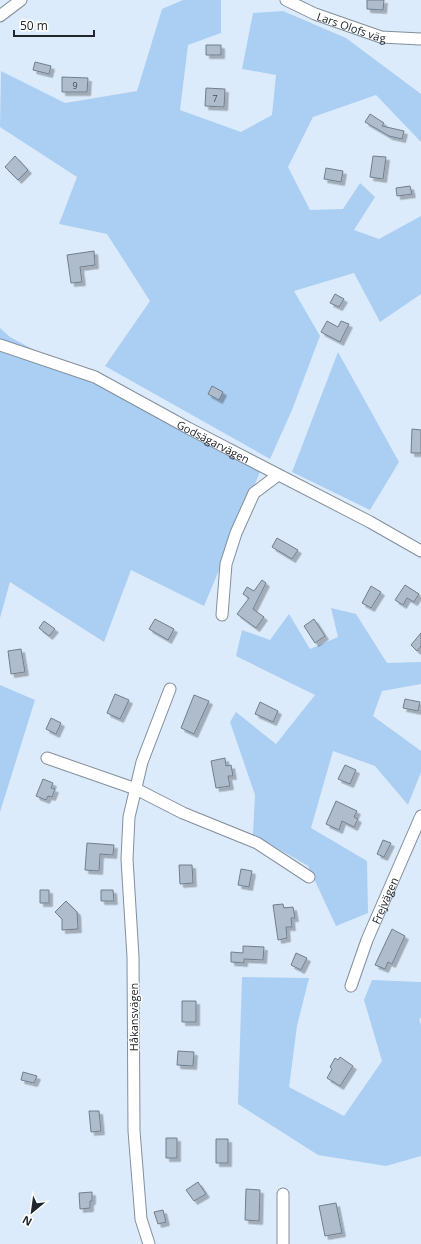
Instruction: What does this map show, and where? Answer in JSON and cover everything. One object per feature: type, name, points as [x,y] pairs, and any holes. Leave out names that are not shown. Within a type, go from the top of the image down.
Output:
[{"type":"street","points":[[0,16],[21,0]]},
{"type":"street","name":"Lars Olofs väg","points":[[286,0],[315,14],[380,37],[421,39]]},
{"type":"street","name":"Godsägarvägen","points":[[0,345],[95,377],[278,475],[370,522],[421,552]]},
{"type":"street","points":[[222,615],[226,564],[236,533],[254,493],[278,475]]},
{"type":"street","name":"Håkansvägen","points":[[149,1244],[141,1219],[134,1131],[133,957],[126,859],[129,817],[142,762],[170,689]]},
{"type":"street","points":[[47,758],[136,789],[183,813],[257,843],[308,877]]},
{"type":"street","name":"Frejvägen","points":[[351,986],[367,940],[421,816]]},
{"type":"street","points":[[283,1194],[283,1244]]},
{"type":"shaded area","points":[[183,0],[221,0],[221,33],[188,45],[180,110],[241,132],[272,115],[276,75],[242,69],[253,13],[283,11],[346,38],[421,94],[421,142],[376,95],[313,117],[288,167],[310,210],[343,209],[360,183],[375,197],[354,230],[379,239],[421,216],[421,294],[380,322],[354,273],[294,291],[320,336],[292,410],[270,459],[105,366],[150,301],[107,234],[59,224],[77,177],[0,127],[1,71],[65,103],[137,91],[162,9]]},
{"type":"shaded area","points":[[0,328],[10,337],[260,472],[204,606],[131,570],[104,642],[10,582],[0,618]]},
{"type":"shaded area","points":[[338,352],[399,462],[370,510],[292,472]]},
{"type":"shaded area","points":[[331,608],[356,614],[387,663],[421,662],[421,684],[382,691],[373,716],[421,751],[421,772],[408,805],[375,766],[333,751],[311,828],[367,861],[368,913],[336,926],[308,866],[253,834],[255,795],[230,722],[236,712],[276,744],[315,695],[236,656],[242,630],[270,640],[289,614],[310,649],[338,637]]},
{"type":"shaded area","points":[[0,685],[35,700],[0,812]]},
{"type":"shaded area","points":[[242,977],[309,978],[297,1026],[289,1087],[344,1116],[382,1061],[364,1000],[372,980],[421,982],[421,1018],[419,1019],[421,1025],[421,1156],[386,1166],[318,1155],[238,1104]]},
{"type":"building","points":[[367,0],[384,0],[383,10],[367,9]]},
{"type":"building","points":[[206,45],[221,45],[221,55],[206,55]]},
{"type":"building","points":[[35,62],[51,66],[49,74],[33,70]]},
{"type":"building","points":[[62,77],[88,78],[87,92],[62,92]]},
{"type":"building","points":[[206,88],[225,89],[224,107],[205,106]]},
{"type":"building","points":[[370,114],[384,123],[382,126],[404,131],[402,139],[389,136],[365,122]]},
{"type":"building","points":[[15,156],[28,170],[18,180],[5,167]]},
{"type":"building","points":[[373,156],[386,157],[383,179],[370,177]]},
{"type":"building","points":[[326,168],[343,171],[341,182],[324,179]]},
{"type":"building","points":[[410,186],[412,194],[397,196],[396,188]]},
{"type":"building","points":[[94,251],[95,265],[80,267],[82,282],[71,283],[67,255]]},
{"type":"building","points":[[335,294],[344,299],[339,307],[330,303]]},
{"type":"building","points":[[327,321],[338,327],[341,321],[349,324],[340,342],[321,332]]},
{"type":"building","points":[[212,386],[223,392],[219,400],[208,394]]},
{"type":"building","points":[[412,429],[421,430],[421,453],[411,453]]},
{"type":"building","points":[[277,538],[298,550],[292,559],[272,547]]},
{"type":"building","points":[[262,580],[266,583],[253,609],[264,617],[256,628],[237,614],[249,598],[243,594],[247,587],[254,591]]},
{"type":"building","points":[[405,585],[419,594],[414,602],[407,598],[403,605],[395,600]]},
{"type":"building","points":[[371,586],[381,592],[371,608],[362,603]]},
{"type":"building","points":[[155,619],[174,629],[168,640],[149,629]]},
{"type":"building","points":[[314,619],[325,636],[315,643],[304,626]]},
{"type":"building","points":[[44,621],[55,629],[49,636],[39,628]]},
{"type":"building","points":[[421,633],[421,646],[417,651],[411,645]]},
{"type":"building","points":[[21,649],[25,672],[11,674],[8,651]]},
{"type":"building","points":[[115,694],[129,700],[120,719],[107,713]]},
{"type":"building","points":[[194,695],[209,701],[194,734],[181,728]]},
{"type":"building","points":[[405,699],[420,702],[418,711],[403,708]]},
{"type":"building","points":[[260,702],[278,711],[273,722],[255,714]]},
{"type":"building","points":[[51,718],[61,723],[56,734],[46,729]]},
{"type":"building","points":[[225,758],[226,766],[231,765],[233,776],[228,776],[230,786],[216,788],[211,761]]},
{"type":"building","points":[[345,765],[356,770],[350,784],[338,779]]},
{"type":"building","points":[[43,779],[53,783],[51,788],[55,789],[52,797],[48,796],[46,800],[36,796]]},
{"type":"building","points":[[336,801],[357,811],[354,817],[358,819],[354,827],[342,821],[339,830],[326,824]]},
{"type":"building","points":[[383,840],[391,843],[384,857],[377,854]]},
{"type":"building","points":[[87,843],[114,845],[113,855],[100,854],[99,871],[85,870]]},
{"type":"building","points":[[179,865],[192,865],[193,883],[180,884]]},
{"type":"building","points":[[241,869],[252,871],[249,887],[238,885]]},
{"type":"building","points":[[40,890],[49,890],[49,903],[40,903]]},
{"type":"building","points":[[101,890],[113,890],[114,901],[101,901]]},
{"type":"building","points":[[66,901],[77,912],[78,929],[62,930],[62,919],[55,912]]},
{"type":"building","points":[[283,904],[284,908],[293,907],[295,918],[291,918],[292,927],[286,927],[287,938],[278,940],[273,905]]},
{"type":"building","points":[[392,929],[405,936],[392,964],[388,962],[385,969],[375,965]]},
{"type":"building","points":[[243,946],[264,947],[263,960],[244,959],[244,963],[231,962],[231,952],[243,953]]},
{"type":"building","points":[[296,953],[307,958],[301,970],[291,965]]},
{"type":"building","points":[[182,1001],[196,1001],[196,1022],[182,1022]]},
{"type":"building","points":[[178,1051],[194,1052],[193,1066],[177,1065]]},
{"type":"building","points":[[340,1057],[353,1066],[340,1086],[327,1078],[332,1069],[330,1067],[335,1058],[338,1060]]},
{"type":"building","points":[[23,1072],[37,1076],[34,1083],[21,1080]]},
{"type":"building","points":[[89,1111],[99,1111],[101,1131],[91,1132]]},
{"type":"building","points":[[166,1138],[177,1138],[177,1158],[166,1158]]},
{"type":"building","points":[[216,1139],[228,1139],[228,1163],[216,1163]]},
{"type":"building","points":[[198,1182],[206,1194],[194,1201],[186,1190]]},
{"type":"building","points":[[246,1189],[260,1190],[259,1221],[245,1220]]},
{"type":"building","points":[[92,1192],[90,1208],[80,1209],[79,1193]]},
{"type":"building","points":[[336,1203],[342,1233],[325,1236],[319,1206]]},
{"type":"building","points":[[163,1210],[166,1222],[158,1224],[154,1212]]}]
